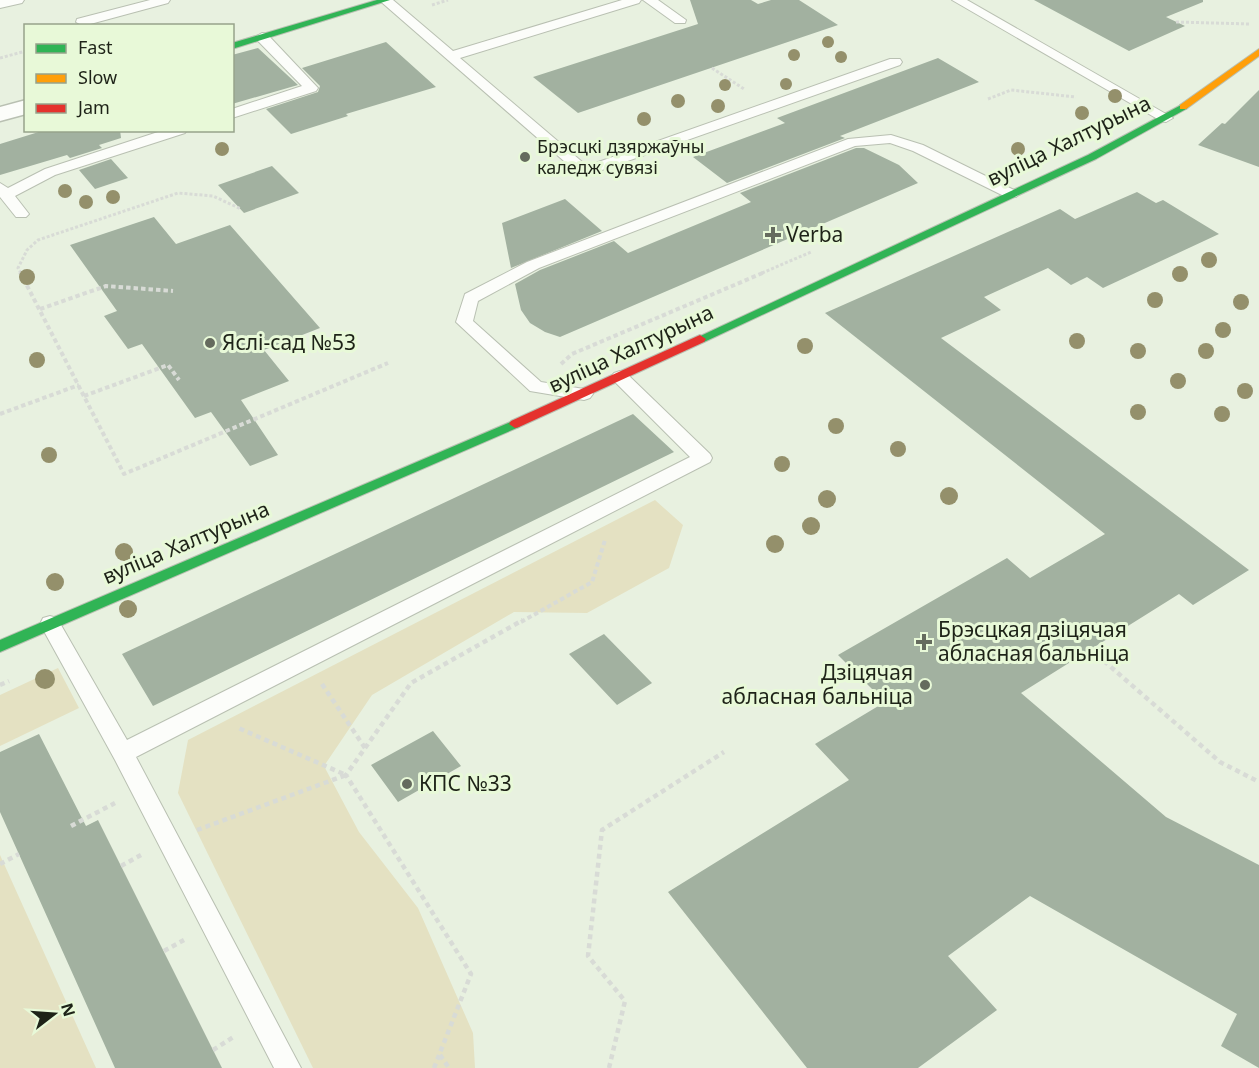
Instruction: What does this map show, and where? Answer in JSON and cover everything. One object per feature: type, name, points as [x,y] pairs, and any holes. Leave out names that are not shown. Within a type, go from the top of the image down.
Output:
[{"type":"street","points":[[234,45],[385,0]]},
{"type":"street","name":"вуліца Халтурына","points":[[2,642],[50,624],[584,394],[1092,157],[1166,118],[1259,52]]},
{"type":"street","points":[[0,114],[24,108]]},
{"type":"lane","points":[[0,4],[18,0]]},
{"type":"lane","points":[[82,22],[164,0]]},
{"type":"lane","points":[[385,0],[585,172],[895,62]]},
{"type":"lane","points":[[451,56],[635,0]]},
{"type":"lane","points":[[649,0],[680,20]]},
{"type":"lane","points":[[958,0],[1166,118]]},
{"type":"lane","points":[[234,113],[311,88],[262,37]]},
{"type":"lane","points":[[21,214],[3,191],[50,172],[174,132]]},
{"type":"lane","points":[[584,394],[536,387],[464,322],[471,298],[533,265],[853,142],[891,140],[918,148],[1011,194]]},
{"type":"lane","points":[[123,753],[703,458],[620,377]]},
{"type":"lane","points":[[50,624],[123,753],[288,1068]]},
{"type":"path","points":[[1176,22],[1256,24],[1248,30]]},
{"type":"path","points":[[0,58],[24,52]]},
{"type":"path","points":[[988,99],[1011,90],[1081,97]]},
{"type":"path","points":[[241,208],[213,196],[178,193],[38,240],[27,250],[18,268],[124,474],[388,363]]},
{"type":"path","points":[[536,387],[573,354],[820,248]]},
{"type":"path","points":[[40,309],[106,286],[173,291]]},
{"type":"path","points":[[84,396],[168,365],[179,380]]},
{"type":"path","points":[[0,414],[79,385]]},
{"type":"path","points":[[168,841],[346,775],[411,683],[592,582],[618,502]]},
{"type":"path","points":[[307,660],[365,748]]},
{"type":"path","points":[[1104,661],[1220,762],[1259,782]]},
{"type":"path","points":[[203,713],[346,775],[471,974],[434,1068]]},
{"type":"path","points":[[609,1068],[625,1001],[588,956],[602,830],[724,752]]},
{"type":"path","points":[[71,826],[141,790]]},
{"type":"path","points":[[0,864],[19,854]]},
{"type":"path","points":[[440,1054],[448,1068]]},
{"type":"shaded area","points":[[655,500],[683,525],[669,568],[587,613],[514,612],[372,695],[324,766],[359,832],[418,908],[473,1033],[475,1068],[313,1068],[178,793],[188,740]]},
{"type":"shaded area","points":[[58,668],[79,708],[0,746],[0,695]]},
{"type":"shaded area","points":[[0,855],[96,1068],[0,1068]]},
{"type":"building","points":[[690,0],[751,0],[758,4],[771,0],[799,0],[838,25],[578,113],[533,77],[698,24]]},
{"type":"building","points":[[1034,0],[1203,0],[1203,2],[1166,17],[1185,26],[1129,51]]},
{"type":"building","points":[[386,42],[436,87],[346,114],[348,116],[291,134],[266,109],[318,92],[320,86],[302,68]]},
{"type":"building","points":[[258,48],[298,85],[234,103],[234,54]]},
{"type":"building","points":[[938,58],[979,82],[840,136],[845,138],[727,183],[693,157],[785,123],[777,118]]},
{"type":"building","points":[[1259,90],[1259,167],[1198,145],[1222,123],[1225,124]]},
{"type":"building","points":[[39,132],[120,132],[121,138],[99,145],[102,148],[70,158],[67,155],[0,175],[0,144]]},
{"type":"building","points":[[856,148],[864,148],[899,165],[918,183],[560,337],[545,332],[530,323],[521,310],[515,284],[540,270],[614,241],[628,253],[751,202],[740,193]]},
{"type":"building","points":[[111,159],[128,178],[95,189],[79,170]]},
{"type":"building","points":[[272,166],[299,193],[244,213],[218,185]]},
{"type":"building","name":"Дзіцячая абласная бальніца","points":[[1137,192],[1156,203],[1163,200],[1219,234],[1103,288],[1087,277],[1071,285],[1048,268],[984,297],[1001,310],[941,338],[1249,570],[1193,605],[1179,594],[1021,693],[1166,817],[1259,865],[1259,1068],[1221,1046],[1237,1014],[1030,896],[948,956],[997,1010],[918,1068],[807,1068],[668,892],[849,780],[815,744],[885,702],[838,655],[1007,558],[1030,578],[1105,534],[825,313],[1060,209],[1075,219]]},
{"type":"building","points":[[565,199],[602,231],[511,268],[502,223]]},
{"type":"building","points":[[154,217],[176,244],[230,225],[320,328],[264,350],[289,381],[241,400],[278,455],[250,466],[211,412],[195,418],[142,344],[128,349],[104,316],[117,311],[70,245]]},
{"type":"building","points":[[633,414],[674,452],[153,706],[122,654]]},
{"type":"building","points":[[604,634],[652,683],[617,705],[569,654]]},
{"type":"building","name":"КПС №33","points":[[433,731],[461,766],[398,802],[371,765]]},
{"type":"building","points":[[39,734],[86,826],[98,820],[222,1068],[115,1068],[0,812],[0,752]]},
{"type":"traffic: fast","points":[[234,45],[386,0]]},
{"type":"traffic: fast","points":[[700,339],[1092,157],[1183,107]]},
{"type":"traffic: fast","points":[[0,646],[515,424]]},
{"type":"traffic: slow","points":[[1183,107],[1259,52]]},
{"type":"traffic: jam","points":[[515,424],[700,339]]},
{"type":"place","name":"Брэсцкі дзяржаўны каледж сувязі","points":[[525,157]]},
{"type":"place","name":"Verba","points":[[773,235]]},
{"type":"place","name":"Яслі-сад №53","points":[[210,343]]},
{"type":"place","name":"Брэсцкая дзіцячая абласная бальніца","points":[[924,642]]},
{"type":"place","name":"Дзіцячая абласная бальніца","points":[[925,685]]},
{"type":"place","name":"КПС №33","points":[[407,784]]}]
